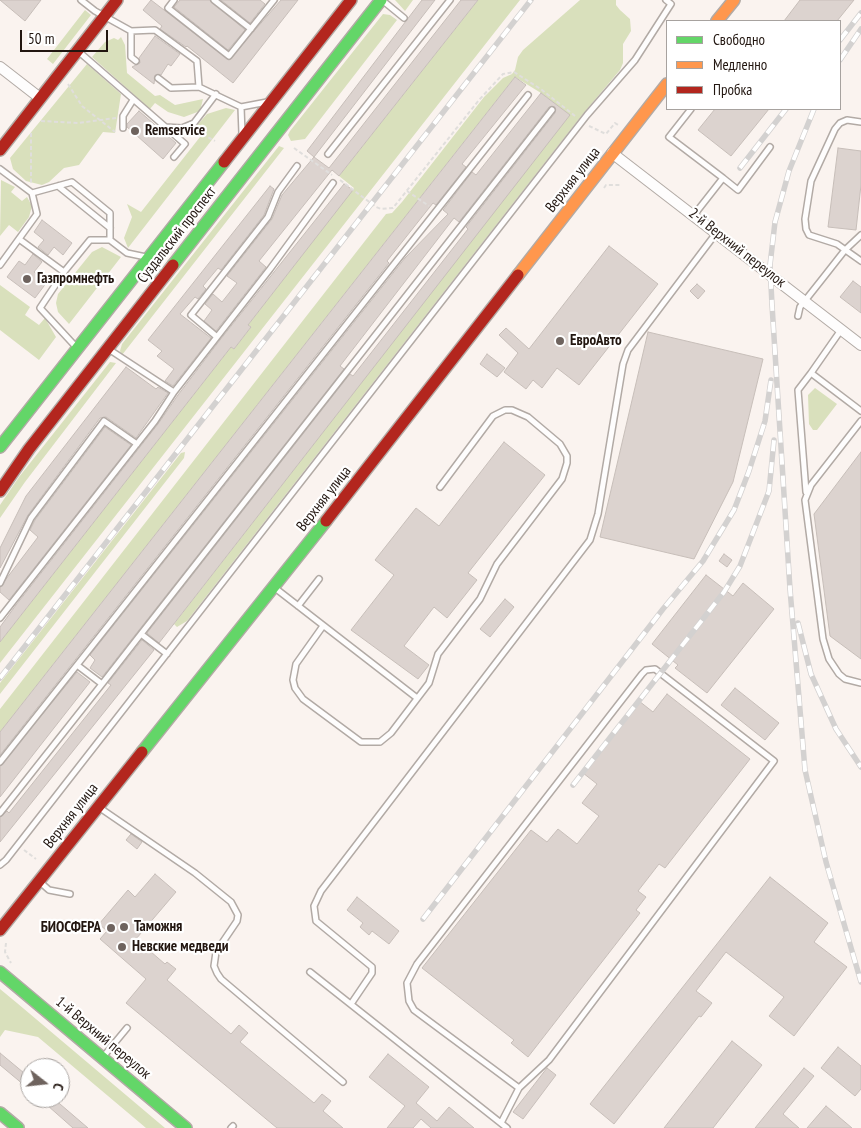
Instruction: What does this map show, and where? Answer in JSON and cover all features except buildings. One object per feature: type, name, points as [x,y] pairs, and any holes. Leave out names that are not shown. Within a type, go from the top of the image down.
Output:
[{"type":"main road","points":[[0,150],[117,0]]},
{"type":"main road","name":"Суздальский проспект","points":[[0,447],[351,0]]},
{"type":"main road","name":"Суздальский проспект","points":[[0,491],[29,449],[381,0]]},
{"type":"main road","points":[[718,20],[734,0]]},
{"type":"main road","name":"Верхняя улица","points":[[0,930],[274,587],[666,85]]},
{"type":"main road","name":"1-й Верхний переулок","points":[[0,972],[186,1128]]},
{"type":"main road","points":[[0,1112],[18,1128]]},
{"type":"street","points":[[0,67],[40,98]]},
{"type":"street","name":"2-й Верхний переулок","points":[[612,153],[717,232],[861,345]]},
{"type":"lane","points":[[81,0],[95,11],[105,15],[131,32],[155,30],[197,61],[199,87]]},
{"type":"lane","points":[[174,0],[168,8],[229,56],[272,0]]},
{"type":"lane","points":[[214,0],[251,29]]},
{"type":"lane","points":[[381,0],[404,18]]},
{"type":"lane","points":[[328,154],[450,0]]},
{"type":"lane","points":[[0,865],[18,845],[582,122],[635,60],[671,4],[666,0]]},
{"type":"lane","points":[[131,32],[131,57],[136,61]]},
{"type":"lane","points":[[78,51],[185,144],[174,157]]},
{"type":"lane","points":[[158,78],[171,88],[199,87],[242,107],[274,100]]},
{"type":"lane","points":[[165,127],[182,128],[194,122],[216,94]]},
{"type":"lane","points":[[0,762],[528,95]]},
{"type":"lane","points":[[124,128],[123,117],[133,100]]},
{"type":"lane","points":[[242,107],[242,140]]},
{"type":"lane","points":[[0,813],[552,110]]},
{"type":"lane","points":[[690,110],[669,137],[738,190],[770,147]]},
{"type":"lane","points":[[861,122],[847,120],[840,123],[835,129],[811,181],[805,219],[809,235],[845,250],[861,262]]},
{"type":"lane","points":[[217,337],[191,315],[268,216],[278,192],[297,166]]},
{"type":"lane","points":[[0,168],[32,193],[37,214],[0,265]]},
{"type":"lane","points":[[694,215],[722,178]]},
{"type":"lane","points":[[32,193],[72,182],[110,213],[110,240]]},
{"type":"lane","points":[[0,618],[137,444],[174,392],[270,270],[333,183]]},
{"type":"lane","points":[[58,186],[110,228]]},
{"type":"lane","points":[[351,1004],[372,972],[372,967],[316,921],[314,906],[321,891],[590,540],[598,514],[623,364],[628,350],[717,232]]},
{"type":"lane","points":[[798,316],[805,301],[845,250],[861,235]]},
{"type":"lane","points":[[19,239],[64,272]]},
{"type":"lane","points":[[78,349],[40,308],[64,272],[90,240],[110,240],[128,253],[149,258]]},
{"type":"lane","points":[[841,329],[798,390],[806,494],[823,639],[829,659],[839,674],[845,679],[861,683]]},
{"type":"lane","points":[[108,348],[122,360],[174,392]]},
{"type":"lane","points":[[811,373],[861,411]]},
{"type":"lane","points":[[324,626],[301,655],[294,672],[295,688],[303,699],[361,742],[374,744],[380,742],[391,733],[418,698],[432,676],[438,654],[480,599],[497,564],[562,479],[567,456],[560,444],[528,417],[512,410],[505,410],[494,416],[440,487]]},
{"type":"lane","points":[[0,582],[31,518],[104,421],[137,444]]},
{"type":"lane","points":[[806,494],[861,421]]},
{"type":"lane","points":[[298,606],[319,579]]},
{"type":"lane","points":[[274,587],[418,698]]},
{"type":"lane","points":[[141,634],[167,654]]},
{"type":"lane","points":[[77,665],[102,684]]},
{"type":"lane","points":[[501,1123],[519,1088],[549,1060],[774,761],[655,669],[646,670],[642,674],[417,964],[407,983],[409,1001],[414,1010],[519,1088]]},
{"type":"lane","points":[[98,806],[195,873],[231,902],[238,915],[237,921],[216,952],[214,966],[221,980],[343,1082]]},
{"type":"lane","points":[[39,882],[49,890],[70,894]]},
{"type":"lane","points":[[310,972],[508,1128]]},
{"type":"lane","points":[[102,1058],[127,1028]]},
{"type":"path","points":[[294,148],[381,209],[393,208],[503,74],[514,72],[518,74],[582,122],[606,134],[615,123]]},
{"type":"path","points":[[68,84],[82,106],[98,121],[119,134]]},
{"type":"path","points":[[39,121],[78,124],[123,117]]},
{"type":"path","points":[[187,126],[215,141]]},
{"type":"path","points":[[31,131],[29,144],[32,193]]},
{"type":"path","points":[[407,191],[436,210]]},
{"type":"path","points":[[18,845],[36,859]]},
{"type":"path","points":[[6,943],[5,952],[14,968]]},
{"type":"green space","points":[[395,0],[413,0],[405,11]]},
{"type":"green space","points":[[478,0],[520,0],[0,663],[0,642],[231,347],[234,349],[251,327],[248,325],[354,188],[339,176]]},
{"type":"green space","points":[[580,0],[616,0],[616,5],[630,19],[631,31],[623,44],[623,63],[620,70],[582,115],[187,621],[177,627],[174,624],[569,115],[541,93],[515,77],[0,732],[0,709],[386,214],[392,213],[402,202],[484,97],[503,78],[512,74],[518,57],[523,50]]},
{"type":"green space","points":[[85,10],[91,15],[53,64],[47,59]]},
{"type":"green space","points":[[383,14],[390,15],[397,20],[305,139],[291,141],[288,135],[290,131]]},
{"type":"green space","points":[[121,37],[125,45],[127,73],[155,96],[160,95],[175,105],[203,99],[200,111],[184,117],[168,112],[155,103],[150,109],[92,57],[105,42],[114,38],[118,40]]},
{"type":"green space","points":[[87,64],[121,94],[115,133],[103,132],[79,165],[64,168],[49,182],[42,185],[26,181],[13,169],[10,158]]},
{"type":"green space","points":[[226,108],[235,110],[128,248],[124,238],[132,217],[127,204],[141,212],[200,137],[193,130],[207,114]]},
{"type":"green space","points":[[279,146],[284,148],[122,355],[120,351],[122,344]]},
{"type":"green space","points":[[1,180],[15,187],[11,192],[22,201],[27,197],[32,206],[29,217],[18,232],[9,225],[0,236]]},
{"type":"green space","points":[[102,247],[121,257],[69,324],[58,312],[56,303],[58,294],[92,252]]},
{"type":"green space","points":[[0,285],[30,307],[25,315],[39,325],[45,318],[56,337],[39,360],[0,330]]},
{"type":"green space","points":[[110,362],[116,363],[25,482],[0,518],[0,505],[19,477]]},
{"type":"green space","points":[[815,388],[837,404],[817,430],[813,430],[809,424],[808,395]]},
{"type":"green space","points":[[185,452],[184,458],[0,694],[0,683],[181,453]]},
{"type":"green space","points":[[0,989],[165,1128],[146,1128],[70,1064],[70,1058],[63,1058],[38,1037],[5,1030],[0,1037]]},
{"type":"railway","points":[[0,678],[531,0]]},
{"type":"railway","points":[[841,39],[861,13]]},
{"type":"railway","points":[[841,59],[861,29]]},
{"type":"railway","points":[[740,168],[785,110]]},
{"type":"railway","points":[[814,110],[789,171],[775,222],[770,265],[772,305],[790,589],[805,770],[826,862],[861,982]]},
{"type":"railway","points":[[423,919],[663,609],[703,561],[734,510],[749,471],[765,421],[771,380]]},
{"type":"railway","points":[[573,785],[724,592],[740,566],[769,491],[774,440]]},
{"type":"railway","points":[[798,623],[811,674],[836,729],[861,767]]},
{"type":"traffic: fast","points":[[173,265],[381,0]]},
{"type":"traffic: fast","points":[[0,447],[224,162]]},
{"type":"traffic: fast","points":[[142,752],[326,521]]},
{"type":"traffic: fast","points":[[0,972],[186,1128]]},
{"type":"traffic: fast","points":[[0,1113],[18,1128]]},
{"type":"traffic: slow","points":[[718,20],[734,0]]},
{"type":"traffic: slow","points":[[518,275],[666,85]]},
{"type":"traffic: jam","points":[[0,150],[117,0]]},
{"type":"traffic: jam","points":[[224,162],[351,0]]},
{"type":"traffic: jam","points":[[0,491],[29,449],[173,265]]},
{"type":"traffic: jam","points":[[326,521],[518,275]]},
{"type":"traffic: jam","points":[[0,930],[142,752]]},
{"type":"place","name":"Remservice","points":[[135,131]]},
{"type":"place","name":"Газпромнефть","points":[[27,279]]},
{"type":"place","name":"ЕвроАвто","points":[[560,341]]},
{"type":"place","name":"Таможня","points":[[124,927]]},
{"type":"place","name":"БИОСФЕРА","points":[[111,928]]},
{"type":"place","name":"Невские медведи","points":[[122,947]]}]
